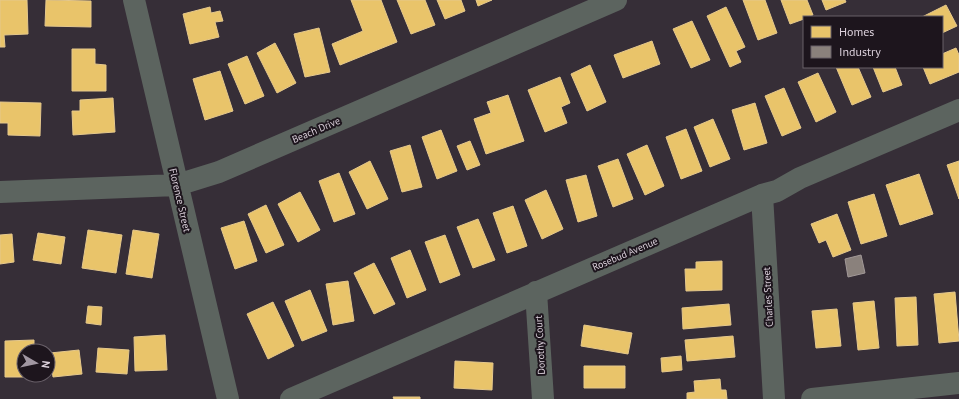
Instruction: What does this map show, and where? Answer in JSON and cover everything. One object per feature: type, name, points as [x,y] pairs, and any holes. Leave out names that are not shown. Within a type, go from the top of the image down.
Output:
[{"type":"street","name":"Florence Street","points":[[134,0],[228,399]]},
{"type":"street","name":"Beach Drive","points":[[0,192],[177,185],[219,172],[616,0]]},
{"type":"street","name":"Rosebud Avenue","points":[[304,396],[536,292],[762,195],[777,191],[800,178],[959,110]]},
{"type":"street","name":"Charles Street","points":[[762,195],[774,399]]},
{"type":"street","name":"Dorothy Court","points":[[536,292],[543,399]]},
{"type":"street","points":[[812,399],[959,383]]},
{"type":"building: Homes","points":[[0,0],[27,0],[28,34],[4,35],[5,47],[0,47]]},
{"type":"building: Homes","points":[[46,0],[91,1],[91,27],[45,26]]},
{"type":"building: Homes","points":[[351,0],[381,0],[397,42],[340,65],[332,44],[363,31]]},
{"type":"building: Homes","points":[[397,0],[425,0],[435,25],[411,34]]},
{"type":"building: Homes","points":[[437,0],[461,0],[465,11],[445,19]]},
{"type":"building: Homes","points":[[476,0],[492,0],[478,6]]},
{"type":"building: Homes","points":[[743,0],[765,0],[777,33],[758,40]]},
{"type":"building: Homes","points":[[781,0],[807,0],[813,15],[803,16],[803,19],[790,24]]},
{"type":"building: Homes","points":[[822,0],[845,0],[846,2],[826,10]]},
{"type":"building: Homes","points":[[946,5],[957,26],[943,33],[943,16],[924,16]]},
{"type":"building: Homes","points":[[210,7],[211,13],[220,11],[223,21],[215,22],[219,37],[190,44],[183,14]]},
{"type":"building: Homes","points":[[726,7],[745,47],[736,51],[741,62],[730,67],[707,16]]},
{"type":"building: Homes","points":[[692,21],[710,60],[691,68],[673,29]]},
{"type":"building: Homes","points":[[319,28],[330,72],[305,77],[294,34]]},
{"type":"building: Homes","points":[[652,41],[660,64],[623,78],[614,55]]},
{"type":"building: Homes","points":[[275,43],[296,83],[277,93],[257,53]]},
{"type":"building: Homes","points":[[956,48],[959,55],[959,72],[930,84],[923,68],[943,68],[943,54]]},
{"type":"building: Homes","points":[[72,49],[95,49],[95,64],[106,65],[106,91],[72,91]]},
{"type":"building: Homes","points":[[247,56],[264,96],[245,104],[228,64]]},
{"type":"building: Homes","points":[[590,65],[606,102],[587,111],[571,74]]},
{"type":"building: Homes","points":[[836,68],[858,68],[871,97],[852,105]]},
{"type":"building: Homes","points":[[873,68],[895,68],[902,85],[883,92]]},
{"type":"building: Homes","points":[[220,71],[233,111],[205,120],[193,79]]},
{"type":"building: Homes","points":[[818,73],[836,112],[816,122],[798,82]]},
{"type":"building: Homes","points":[[560,77],[570,103],[561,107],[567,123],[545,132],[528,90]]},
{"type":"building: Homes","points":[[784,88],[801,128],[782,136],[765,96]]},
{"type":"building: Homes","points":[[508,95],[524,141],[486,154],[474,119],[491,113],[487,102]]},
{"type":"building: Homes","points":[[113,98],[115,132],[73,135],[72,111],[80,111],[80,100]]},
{"type":"building: Homes","points":[[0,102],[41,103],[40,136],[8,135],[8,123],[0,123]]},
{"type":"building: Homes","points":[[755,103],[767,143],[744,150],[732,110]]},
{"type":"building: Homes","points":[[713,119],[730,159],[710,167],[694,127]]},
{"type":"building: Homes","points":[[686,129],[702,171],[681,179],[666,137]]},
{"type":"building: Homes","points":[[441,130],[457,171],[437,179],[422,137]]},
{"type":"building: Homes","points":[[470,141],[480,165],[467,170],[457,146]]},
{"type":"building: Homes","points":[[410,145],[422,187],[402,192],[390,151]]},
{"type":"building: Homes","points":[[647,145],[664,186],[645,195],[627,154]]},
{"type":"building: Homes","points":[[618,159],[633,199],[613,207],[598,166]]},
{"type":"building: Homes","points":[[370,161],[388,199],[367,209],[349,172]]},
{"type":"building: Homes","points":[[959,161],[959,199],[947,165]]},
{"type":"building: Homes","points":[[339,173],[355,214],[334,222],[319,181]]},
{"type":"building: Homes","points":[[919,174],[933,214],[900,225],[886,185]]},
{"type":"building: Homes","points":[[586,175],[597,216],[578,222],[566,180]]},
{"type":"building: Homes","points":[[546,190],[563,229],[542,239],[525,200]]},
{"type":"building: Homes","points":[[300,192],[320,230],[298,242],[278,204]]},
{"type":"building: Homes","points":[[874,194],[887,236],[861,244],[848,202]]},
{"type":"building: Homes","points":[[266,205],[284,245],[266,253],[248,214]]},
{"type":"building: Homes","points":[[513,206],[527,246],[507,253],[493,213]]},
{"type":"building: Homes","points":[[837,214],[851,250],[833,257],[826,240],[819,243],[811,224]]},
{"type":"building: Homes","points":[[478,219],[495,260],[473,268],[457,227]]},
{"type":"building: Homes","points":[[244,221],[257,261],[235,269],[221,228]]},
{"type":"building: Homes","points":[[88,230],[122,235],[116,273],[82,268]]},
{"type":"building: Homes","points":[[133,230],[159,234],[152,278],[126,274]]},
{"type":"building: Homes","points":[[38,233],[65,237],[61,264],[33,260]]},
{"type":"building: Homes","points":[[12,234],[14,262],[0,264],[0,235]]},
{"type":"building: Homes","points":[[445,235],[460,275],[440,283],[425,242]]},
{"type":"building: Homes","points":[[410,250],[426,290],[407,298],[391,258]]},
{"type":"building: Homes","points":[[722,261],[722,290],[686,291],[685,269],[696,269],[696,262]]},
{"type":"building: Homes","points":[[374,263],[395,304],[374,314],[354,273]]},
{"type":"building: Homes","points":[[348,281],[354,321],[333,325],[326,284]]},
{"type":"building: Homes","points":[[310,290],[327,331],[302,341],[285,301]]},
{"type":"building: Homes","points":[[955,292],[959,341],[939,343],[934,294]]},
{"type":"building: Homes","points":[[916,297],[918,345],[897,346],[895,298]]},
{"type":"building: Homes","points":[[874,301],[879,348],[858,350],[853,303]]},
{"type":"building: Homes","points":[[273,302],[294,346],[268,359],[247,314]]},
{"type":"building: Homes","points":[[729,304],[731,325],[683,329],[682,308]]},
{"type":"building: Homes","points":[[88,306],[102,307],[101,325],[86,323]]},
{"type":"building: Homes","points":[[837,309],[841,346],[816,348],[812,311]]},
{"type":"building: Homes","points":[[584,325],[632,333],[628,354],[581,346]]},
{"type":"building: Homes","points":[[165,335],[167,370],[135,371],[134,337]]},
{"type":"building: Homes","points":[[733,336],[735,357],[687,361],[685,340]]},
{"type":"building: Homes","points":[[34,340],[34,343],[16,343],[16,377],[5,377],[5,341]]},
{"type":"building: Homes","points":[[98,348],[129,350],[127,374],[96,372]]},
{"type":"building: Homes","points":[[79,350],[82,374],[56,377],[56,352]]},
{"type":"building: Homes","points":[[681,356],[682,370],[662,372],[661,358]]},
{"type":"building: Homes","points":[[455,361],[493,363],[492,390],[454,388]]},
{"type":"building: Homes","points":[[584,366],[625,366],[625,388],[584,388]]},
{"type":"building: Homes","points":[[720,379],[721,390],[726,390],[727,399],[687,399],[687,393],[695,392],[694,381]]},
{"type":"building: Homes","points":[[393,397],[420,397],[420,399],[394,399]]},
{"type":"building: Industry","points":[[861,255],[865,273],[848,277],[845,259]]}]
